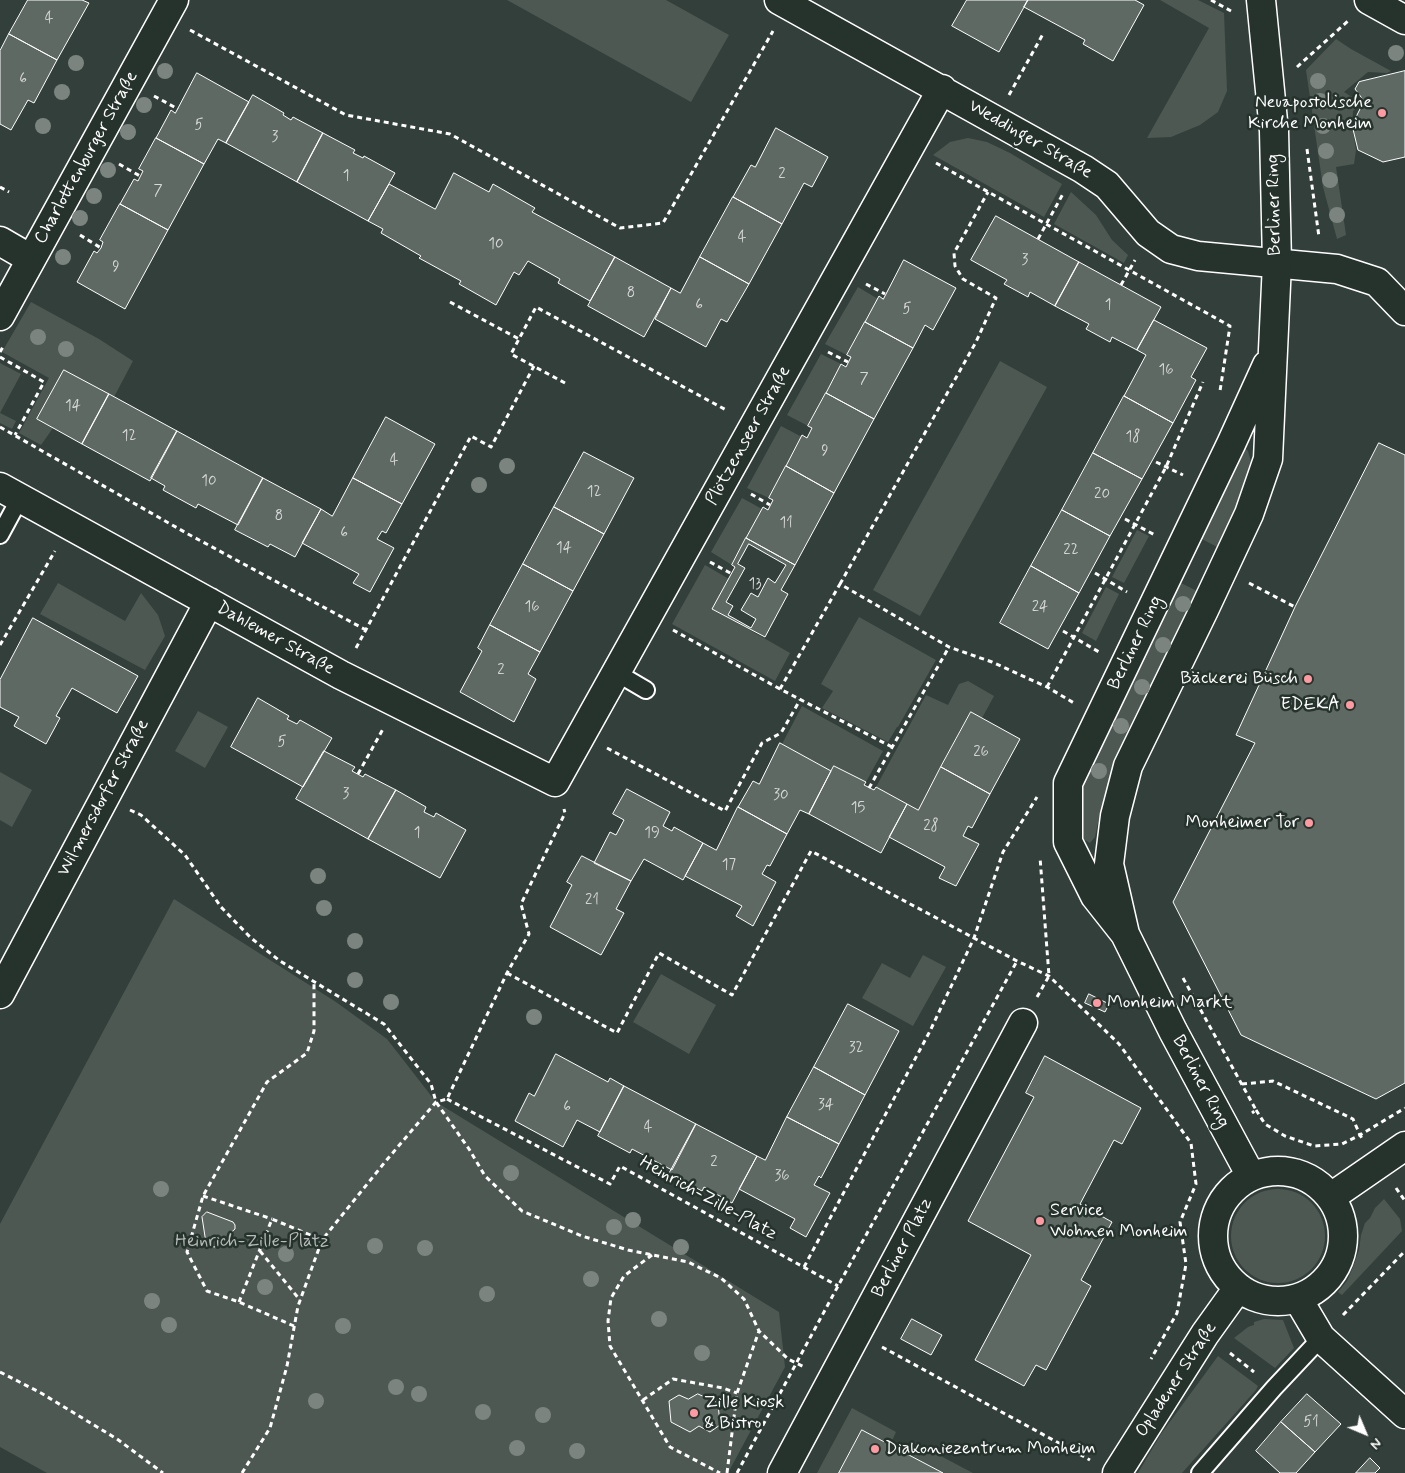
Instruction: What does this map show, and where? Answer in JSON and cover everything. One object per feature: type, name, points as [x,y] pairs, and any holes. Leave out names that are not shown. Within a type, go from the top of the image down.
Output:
[{"type":"street","name":"Berliner Ring","points":[[1125,934],[1109,864],[1115,816],[1128,766],[1250,514],[1268,459],[1277,263],[1274,131],[1262,0]]},
{"type":"street","points":[[1370,1],[1405,20]]},
{"type":"street","name":"Weddinger Straße","points":[[784,2],[1083,169],[1107,185],[1148,233],[1171,248],[1198,256],[1337,269],[1377,282],[1405,311]]},
{"type":"street","name":"Charlottenburger Straße","points":[[0,316],[169,8]]},
{"type":"street","name":"Plötzenseer Straße","points":[[555,782],[942,89]]},
{"type":"street","points":[[0,241],[31,258]]},
{"type":"street","name":"Berliner Ring","points":[[1251,1176],[1173,1031],[1125,934],[1095,896],[1068,842],[1068,783],[1232,444],[1274,350]]},
{"type":"street","name":"Dahlemer Straße","points":[[10,493],[341,675],[555,782]]},
{"type":"street","name":"Wilmersdorfer Straße","points":[[0,994],[209,602]]},
{"type":"street","name":"Berliner Platz","points":[[782,1473],[1023,1023]]},
{"type":"street","points":[[1332,1197],[1405,1146]]},
{"type":"street","points":[[1286,1170],[1304,1175],[1319,1184],[1332,1197],[1341,1215],[1344,1236],[1341,1256],[1331,1275],[1316,1289],[1298,1299],[1277,1301],[1256,1298],[1238,1288],[1223,1272],[1214,1251],[1213,1228],[1219,1207],[1232,1188],[1251,1176],[1268,1171],[1286,1170]]},
{"type":"street","name":"Opladener Straße","points":[[1117,1473],[1206,1334],[1238,1288]]},
{"type":"street","points":[[1298,1299],[1321,1338],[1405,1414]]},
{"type":"lane","points":[[0,535],[10,493]]},
{"type":"lane","points":[[617,673],[646,690]]},
{"type":"lane","points":[[1200,1473],[1274,1388],[1321,1338]]},
{"type":"path","points":[[1296,68],[1370,1]]},
{"type":"path","points":[[169,8],[346,115],[450,134],[620,228],[664,223],[784,2]]},
{"type":"path","points":[[996,120],[1043,34]]},
{"type":"path","points":[[152,95],[178,109]]},
{"type":"path","points":[[1306,144],[1324,267]]},
{"type":"path","points":[[909,148],[1230,326]]},
{"type":"path","points":[[115,162],[140,176]]},
{"type":"path","points":[[1038,239],[1068,185]]},
{"type":"path","points":[[0,187],[9,192]]},
{"type":"path","points":[[780,689],[976,342],[996,298],[963,279],[955,266],[954,253],[988,192]]},
{"type":"path","points":[[76,233],[101,248]]},
{"type":"path","points":[[1121,284],[1138,255]]},
{"type":"path","points":[[865,284],[885,294]]},
{"type":"path","points":[[450,302],[519,339]]},
{"type":"path","points":[[565,383],[512,354],[536,307],[755,425]]},
{"type":"path","points":[[821,348],[848,362]]},
{"type":"path","points":[[0,357],[44,382],[15,435]]},
{"type":"path","points":[[341,675],[471,436],[491,447],[534,366]]},
{"type":"path","points":[[1047,687],[1166,467],[1203,382]]},
{"type":"path","points":[[0,427],[188,534],[366,630]]},
{"type":"path","points":[[1156,462],[1186,476]]},
{"type":"path","points":[[750,493],[770,505]]},
{"type":"path","points":[[1125,518],[1157,536]]},
{"type":"path","points":[[0,646],[59,543]]},
{"type":"path","points":[[705,559],[732,574]]},
{"type":"path","points":[[1095,573],[1130,594]]},
{"type":"path","points":[[840,584],[948,647],[992,662],[1047,687],[1077,705]]},
{"type":"path","points":[[648,616],[800,700],[892,747]]},
{"type":"path","points":[[1063,631],[1102,653]]},
{"type":"path","points":[[869,788],[948,647]]},
{"type":"path","points":[[581,735],[725,811],[762,743],[781,733],[800,700]]},
{"type":"path","points":[[358,774],[386,723]]},
{"type":"path","points":[[242,1473],[270,1428],[287,1366],[298,1306],[322,1240],[436,1102],[447,1099],[507,973],[529,934],[521,904],[565,813],[555,782]]},
{"type":"path","points":[[838,1286],[804,1267],[930,1031],[974,938],[1003,852],[1038,796]]},
{"type":"path","points":[[103,798],[141,815],[184,855],[221,907],[251,938],[280,961],[384,1024],[430,1084],[436,1102],[470,1149],[485,1176],[522,1211],[582,1236],[628,1250],[688,1262],[721,1278],[744,1300],[759,1331],[788,1359],[832,1380]]},
{"type":"path","points":[[507,973],[617,1033],[659,954],[732,995],[811,851],[1017,962],[1048,976],[1119,1044],[1191,1143],[1196,1184],[1180,1222],[1186,1264],[1177,1313],[1148,1362]]},
{"type":"path","points":[[1023,1023],[1048,976],[1040,862]]},
{"type":"path","points":[[738,1473],[838,1286],[1017,962]]},
{"type":"path","points":[[1182,976],[1256,1110],[1265,1124],[1284,1136],[1314,1146],[1342,1144],[1405,1108]]},
{"type":"path","points":[[294,1326],[239,1302],[207,1291],[187,1252],[203,1196],[267,1082],[307,1052],[314,1031],[314,981]]},
{"type":"path","points":[[1242,1084],[1273,1081],[1353,1119],[1360,1135],[1379,1164]]},
{"type":"path","name":"Heinrich-Zille-Platz","points":[[447,1099],[610,1184],[620,1166],[804,1267]]},
{"type":"path","points":[[1191,1143],[1224,1128],[1256,1110]]},
{"type":"path","points":[[203,1196],[272,1219],[322,1240]]},
{"type":"path","points":[[239,1302],[272,1219]]},
{"type":"path","points":[[260,1250],[300,1300]]},
{"type":"path","points":[[1321,1338],[1405,1251]]},
{"type":"path","points":[[653,1255],[624,1276],[611,1298],[608,1321],[610,1346],[670,1447],[720,1473]]},
{"type":"path","points":[[727,1473],[737,1393],[759,1331]]},
{"type":"path","points":[[858,1333],[1092,1461],[1089,1467]]},
{"type":"path","points":[[1225,1349],[1274,1388]]},
{"type":"path","points":[[0,1372],[41,1393],[108,1434],[163,1473]]},
{"type":"path","points":[[643,1400],[673,1379],[723,1388],[737,1393]]},
{"type":"green space","points":[[507,0],[666,0],[729,35],[691,102]]},
{"type":"green space","points":[[1160,0],[1198,0],[1224,13],[1227,91],[1218,112],[1200,125],[1171,137],[1147,138],[1209,28]]},
{"type":"green space","points":[[1336,39],[1391,71],[1387,73],[1368,72],[1344,92],[1362,103],[1353,111],[1352,125],[1356,150],[1354,164],[1336,167],[1346,235],[1337,239],[1323,187],[1306,70]]},
{"type":"green space","points":[[968,138],[987,142],[1010,153],[1062,184],[1044,217],[933,155],[950,142]]},
{"type":"green space","points":[[1071,192],[1096,215],[1112,240],[1128,255],[1124,263],[1054,224]]},
{"type":"green space","points":[[858,287],[878,299],[847,355],[825,344]]},
{"type":"green space","points":[[31,302],[99,339],[133,361],[114,397],[37,419],[53,428],[41,445],[19,433],[49,378],[2,352]]},
{"type":"green space","points":[[821,354],[841,364],[808,426],[787,415]]},
{"type":"green space","points":[[1000,361],[1047,387],[920,616],[873,590]]},
{"type":"green space","points":[[0,363],[21,374],[0,413]]},
{"type":"green space","points":[[0,413],[16,421],[12,429],[0,423]]},
{"type":"green space","points":[[781,426],[802,437],[769,498],[747,488]]},
{"type":"green space","points":[[1245,448],[1248,451],[1251,462],[1248,483],[1223,550],[1198,537],[1240,450]]},
{"type":"green space","points":[[742,498],[762,509],[732,565],[711,552]]},
{"type":"green space","points":[[1137,530],[1149,536],[1124,583],[1112,577]]},
{"type":"green space","points":[[705,565],[729,579],[713,609],[790,653],[775,681],[672,624]]},
{"type":"green space","points":[[1177,581],[1201,593],[1133,735],[1101,809],[1095,837],[1090,843],[1083,839],[1079,811],[1080,786]]},
{"type":"green space","points":[[58,583],[125,621],[141,593],[158,615],[165,636],[145,670],[40,614]]},
{"type":"green space","points":[[1106,587],[1119,594],[1096,641],[1082,633]]},
{"type":"green space","points":[[859,617],[936,660],[888,742],[822,708],[833,691],[821,684]]},
{"type":"green space","points":[[968,681],[994,696],[982,718],[970,712],[918,810],[876,787],[926,695],[948,705],[959,684]]},
{"type":"green space","points":[[802,706],[883,751],[866,782],[835,766],[831,771],[782,744]]},
{"type":"green space","points":[[198,711],[228,727],[205,768],[175,751]]},
{"type":"green space","points":[[0,772],[32,790],[12,827],[0,820]]},
{"type":"green space","name":"Heinrich-Zille-Platz","points":[[174,899],[336,1002],[387,1039],[436,1102],[779,1312],[785,1367],[728,1473],[47,1473],[0,1447],[0,1224]]},
{"type":"green space","points":[[923,955],[946,967],[913,1026],[862,998],[882,963],[910,978]]},
{"type":"green space","points":[[661,974],[716,1005],[689,1054],[633,1022]]},
{"type":"green space","points":[[1278,1189],[1296,1193],[1311,1203],[1321,1218],[1325,1236],[1321,1254],[1311,1269],[1296,1279],[1278,1283],[1260,1279],[1245,1269],[1235,1254],[1231,1236],[1235,1218],[1245,1203],[1260,1193]]},
{"type":"green space","points":[[1384,1199],[1400,1219],[1402,1231],[1342,1295],[1338,1292],[1347,1281],[1353,1267],[1365,1223]]},
{"type":"green space","points":[[1264,1319],[1283,1320],[1294,1348],[1275,1368],[1234,1338],[1248,1327],[1254,1325],[1254,1322]]},
{"type":"green space","points":[[1218,1356],[1258,1386],[1256,1390],[1182,1473],[1138,1473],[1161,1434]]},
{"type":"green space","points":[[852,1408],[896,1432],[890,1445],[862,1430],[839,1473],[817,1473]]},
{"type":"green space","points":[[914,1442],[973,1473],[943,1473],[908,1454]]},
{"type":"building","points":[[28,0],[82,0],[89,3],[57,60],[9,34]]},
{"type":"building","points":[[967,0],[1028,0],[999,52],[952,26]]},
{"type":"building","points":[[1028,0],[1135,0],[1144,5],[1113,61],[1083,44],[1085,40],[1024,7]]},
{"type":"building","points":[[9,34],[57,60],[34,103],[28,100],[11,130],[0,124],[0,51]]},
{"type":"building","name":"Neuapostolische Kirche Monheim","points":[[1405,71],[1405,157],[1383,162],[1358,150],[1352,125],[1364,101],[1355,89],[1359,82]]},
{"type":"building","points":[[197,73],[249,102],[226,143],[218,139],[204,164],[156,138],[171,110],[175,113]]},
{"type":"building","points":[[253,95],[284,113],[283,115],[291,120],[293,117],[323,133],[297,182],[226,143]]},
{"type":"building","points":[[776,128],[828,157],[812,187],[804,183],[782,224],[733,197],[751,165],[755,167]]},
{"type":"building","points":[[323,133],[355,150],[353,153],[363,158],[364,156],[395,173],[368,221],[297,182]]},
{"type":"building","points":[[156,138],[204,164],[168,230],[120,204],[134,179],[138,181],[143,171],[139,169]]},
{"type":"building","points":[[454,173],[489,192],[493,184],[535,208],[532,212],[615,257],[590,301],[558,283],[560,279],[528,261],[519,275],[514,272],[496,305],[459,284],[461,281],[419,258],[421,256],[381,233],[383,229],[368,221],[389,184],[435,209]]},
{"type":"building","points":[[733,197],[782,224],[749,284],[700,257]]},
{"type":"building","points":[[120,204],[168,230],[125,309],[77,282],[94,251],[97,253],[101,248],[103,242],[100,240]]},
{"type":"building","points":[[996,216],[1079,262],[1055,306],[1030,292],[1028,297],[1004,284],[1007,280],[971,260]]},
{"type":"building","points":[[615,257],[671,288],[644,337],[588,306]]},
{"type":"building","points":[[700,257],[749,284],[727,322],[721,319],[706,347],[655,319],[671,288],[680,293]]},
{"type":"building","points":[[904,260],[956,288],[933,330],[925,325],[913,348],[865,322],[879,296],[883,299]]},
{"type":"building","points":[[1079,262],[1161,307],[1137,350],[1112,337],[1110,342],[1086,329],[1089,324],[1055,306]]},
{"type":"building","points":[[1154,320],[1207,348],[1191,377],[1196,380],[1173,423],[1124,396],[1146,355],[1137,350]]},
{"type":"building","points":[[865,322],[913,348],[874,419],[826,393],[841,364],[846,367],[851,357],[847,355]]},
{"type":"building","points":[[64,370],[109,394],[82,444],[37,419]]},
{"type":"building","points":[[826,393],[874,419],[834,493],[786,466],[802,435],[807,438],[812,428],[808,426]]},
{"type":"building","points":[[109,394],[177,431],[150,481],[82,444]]},
{"type":"building","points":[[1124,396],[1173,423],[1142,479],[1093,453]]},
{"type":"building","points":[[386,417],[435,444],[402,504],[353,478]]},
{"type":"building","points":[[177,431],[263,478],[238,525],[198,504],[196,508],[163,490],[165,486],[151,478]]},
{"type":"building","name":"Monheimer Tor","points":[[1379,443],[1405,455],[1405,1083],[1376,1099],[1241,1035],[1173,902],[1255,743],[1236,735],[1295,607]]},
{"type":"building","points":[[584,452],[634,478],[604,534],[554,507]]},
{"type":"building","points":[[1093,453],[1142,479],[1110,536],[1062,510]]},
{"type":"building","points":[[786,466],[834,493],[795,565],[746,538],[763,507],[768,510],[773,500],[769,498]]},
{"type":"building","points":[[263,478],[321,509],[295,557],[270,544],[268,547],[235,530]]},
{"type":"building","points":[[353,478],[402,504],[386,533],[382,531],[377,539],[394,548],[370,592],[353,583],[359,574],[302,543],[321,509],[332,516]]},
{"type":"building","points":[[554,507],[604,534],[573,591],[523,564]]},
{"type":"building","points":[[1062,510],[1110,536],[1079,593],[1031,566]]},
{"type":"building","points":[[746,538],[795,565],[781,590],[788,594],[765,637],[712,609],[735,567],[732,565]]},
{"type":"building","points":[[749,544],[786,565],[775,583],[768,578],[758,597],[751,593],[741,610],[756,619],[751,628],[728,615],[733,606],[726,602],[745,568],[738,564]]},
{"type":"building","points":[[523,564],[573,591],[540,652],[490,625]]},
{"type":"building","points":[[1031,566],[1079,593],[1048,649],[1000,623]]},
{"type":"building","points":[[33,618],[138,676],[117,713],[72,688],[56,716],[60,718],[46,744],[14,726],[19,717],[0,707],[0,680]]},
{"type":"building","points":[[490,625],[540,652],[528,674],[536,679],[514,722],[460,692],[482,651],[478,648]]},
{"type":"building","points":[[258,698],[289,716],[287,719],[297,724],[300,720],[332,738],[303,787],[231,747]]},
{"type":"building","points":[[971,712],[1020,739],[990,794],[941,767]]},
{"type":"building","points":[[780,743],[831,771],[809,814],[800,810],[787,834],[738,807],[753,781],[759,784]]},
{"type":"building","points":[[324,751],[355,767],[352,771],[363,777],[365,774],[396,790],[368,839],[296,799]]},
{"type":"building","points":[[834,766],[866,782],[864,785],[874,790],[876,787],[907,804],[881,853],[809,814]]},
{"type":"building","points":[[941,767],[990,794],[972,828],[968,826],[963,836],[979,844],[956,886],[939,878],[945,867],[889,837],[907,804],[918,810]]},
{"type":"building","points":[[627,789],[670,812],[663,826],[672,831],[674,827],[703,843],[683,880],[644,859],[631,881],[594,863],[610,832],[616,835],[624,820],[613,814]]},
{"type":"building","points":[[396,790],[426,807],[424,812],[434,817],[436,813],[466,830],[440,878],[368,839]]},
{"type":"building","points":[[738,807],[787,834],[770,866],[767,865],[762,874],[776,882],[753,926],[736,916],[742,906],[685,876],[703,843],[716,850]]},
{"type":"building","points":[[582,856],[631,881],[616,909],[624,913],[601,955],[550,927],[572,885],[567,882]]},
{"type":"building","name":"Monheim Markt","points":[[1089,994],[1109,1004],[1105,1012],[1085,1003]]},
{"type":"building","points":[[848,1004],[899,1031],[865,1095],[814,1067]]},
{"type":"building","points":[[556,1054],[608,1082],[610,1078],[624,1086],[600,1132],[577,1120],[563,1147],[515,1121],[529,1093],[534,1096]]},
{"type":"building","name":"Service Wohnen Monheim","points":[[1045,1056],[1141,1108],[1122,1144],[1114,1140],[1080,1204],[1112,1222],[1081,1280],[1091,1286],[1046,1370],[1036,1365],[1024,1386],[975,1360],[1031,1255],[968,1221],[1034,1097],[1026,1093]]},
{"type":"building","points":[[814,1067],[865,1095],[839,1144],[787,1117]]},
{"type":"building","points":[[624,1086],[696,1124],[672,1170],[632,1149],[630,1153],[598,1136]]},
{"type":"building","points":[[787,1117],[839,1144],[821,1178],[819,1176],[814,1185],[830,1193],[806,1237],[790,1228],[795,1219],[739,1189],[757,1156],[765,1160]]},
{"type":"building","points":[[696,1124],[757,1156],[732,1203],[704,1187],[702,1191],[669,1174]]},
{"type":"building","points":[[207,1212],[233,1222],[235,1225],[235,1229],[215,1247],[209,1246],[206,1243],[202,1217]]},
{"type":"building","points":[[912,1319],[942,1335],[931,1355],[901,1339]]},
{"type":"building","name":"Zille Kiosk & Bistro","points":[[698,1394],[718,1403],[720,1425],[710,1432],[699,1426],[690,1432],[671,1422],[669,1401],[679,1395],[688,1399]]},
{"type":"building","points":[[1307,1394],[1341,1424],[1315,1452],[1281,1422]]},
{"type":"building","points":[[1281,1422],[1315,1452],[1296,1473],[1280,1473],[1256,1451]]},
{"type":"building","name":"Diakoniezentrum Monheim","points":[[862,1430],[890,1445],[943,1473],[839,1473]]},
{"type":"building","points":[[1370,1458],[1380,1468],[1375,1473],[1356,1473]]},
{"type":"place","name":"Neuapostolische Kirche Monheim","points":[[1382,113]]},
{"type":"place","name":"Bäckerei Büsch","points":[[1308,679]]},
{"type":"place","name":"EDEKA","points":[[1350,705]]},
{"type":"place","name":"Monheimer Tor","points":[[1309,823]]},
{"type":"place","name":"Monheim Markt","points":[[1097,1003]]},
{"type":"place","name":"Service Wohnen Monheim","points":[[1040,1221]]},
{"type":"place","name":"Zille Kiosk & Bistro","points":[[694,1413]]},
{"type":"place","name":"Diakoniezentrum Monheim","points":[[875,1449]]}]
